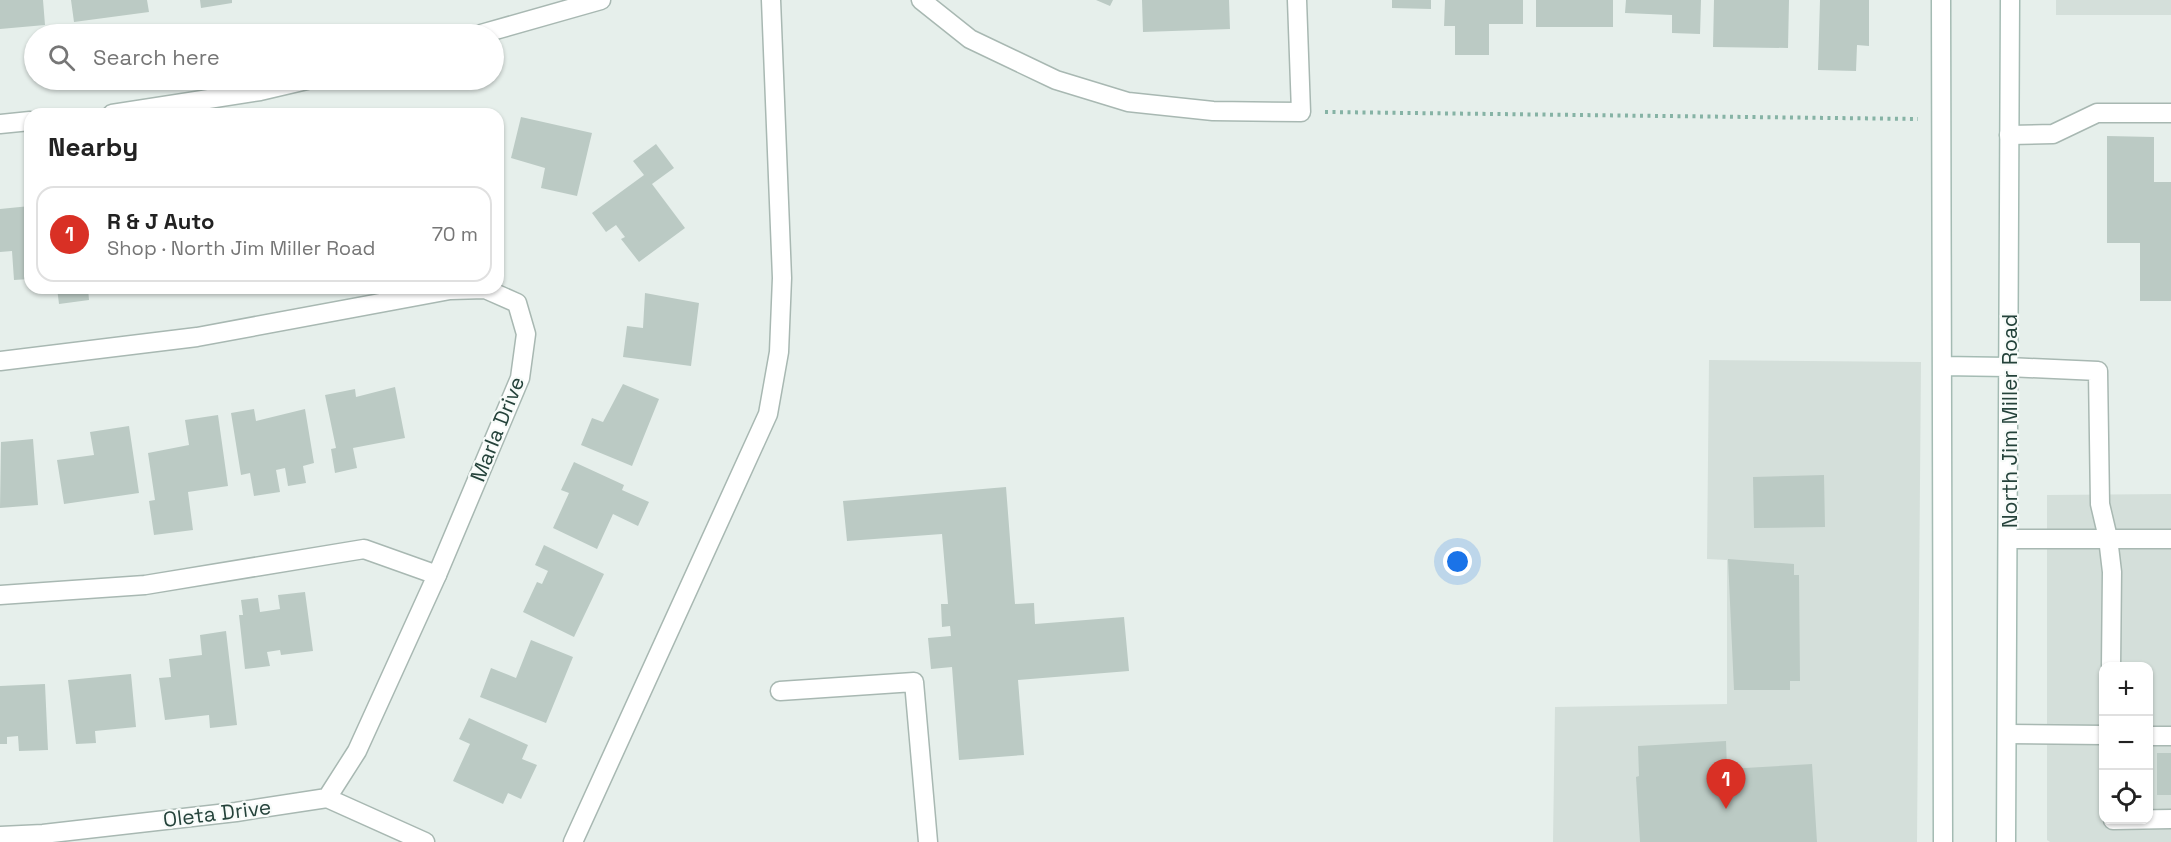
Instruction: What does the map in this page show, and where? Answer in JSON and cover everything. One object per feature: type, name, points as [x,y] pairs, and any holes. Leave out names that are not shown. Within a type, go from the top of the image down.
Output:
[{"type":"main road","points":[[504,27],[601,0]]},
{"type":"main road","points":[[573,842],[768,414],[779,352],[782,278],[771,0]]},
{"type":"main road","points":[[921,0],[970,39],[1056,80],[1128,102],[1213,111],[1301,112],[1297,0]]},
{"type":"main road","points":[[1941,0],[1943,842]]},
{"type":"main road","name":"North Jim Miller Road","points":[[2006,842],[2010,0]]},
{"type":"main road","points":[[151,108],[264,90]]},
{"type":"main road","points":[[2009,135],[2053,134],[2097,113],[2171,113]]},
{"type":"main road","points":[[0,124],[24,122]]},
{"type":"main road","name":"Marla Drive","points":[[0,361],[197,337],[428,294]]},
{"type":"main road","name":"Marla Drive","points":[[327,798],[357,751],[437,575],[520,378],[526,334],[517,303],[496,294]]},
{"type":"main road","points":[[1942,366],[2098,371],[2100,504],[2108,538],[2112,572],[2111,662]]},
{"type":"main road","points":[[2009,539],[2171,539]]},
{"type":"main road","points":[[0,594],[145,585],[364,549],[437,575]]},
{"type":"main road","points":[[780,692],[914,682],[928,842]]},
{"type":"main road","points":[[2007,734],[2099,735]]},
{"type":"main road","points":[[2153,736],[2171,736]]},
{"type":"main road","points":[[327,798],[425,842]]},
{"type":"main road","name":"Oleta Drive","points":[[0,836],[43,834],[213,815],[327,798]]},
{"type":"main road","points":[[2153,819],[2171,819]]},
{"type":"path","points":[[1301,112],[1943,119]]},
{"type":"shaded area","points":[[2056,0],[2171,0],[2171,15],[2056,15]]},
{"type":"shaded area","points":[[1709,360],[1921,362],[1917,842],[1553,842],[1555,707],[1727,704],[1727,560],[1707,559]]},
{"type":"shaded area","points":[[2171,494],[2171,842],[2050,842],[2047,840],[2047,495]]},
{"type":"building","points":[[0,0],[43,0],[45,24],[24,24],[24,27],[0,29]]},
{"type":"building","points":[[71,0],[147,0],[149,12],[74,22]]},
{"type":"building","points":[[200,0],[232,0],[232,3],[201,8]]},
{"type":"building","points":[[1096,0],[1113,0],[1110,6]]},
{"type":"building","points":[[1142,0],[1229,0],[1230,29],[1143,32]]},
{"type":"building","points":[[1392,0],[1431,0],[1431,9],[1392,8]]},
{"type":"building","points":[[1445,0],[1523,0],[1523,24],[1489,24],[1489,55],[1455,55],[1455,26],[1444,26]]},
{"type":"building","points":[[1536,0],[1613,0],[1613,27],[1536,27]]},
{"type":"building","points":[[1626,0],[1701,0],[1700,34],[1672,33],[1672,15],[1625,13]]},
{"type":"building","points":[[1714,0],[1789,0],[1788,48],[1713,47]]},
{"type":"building","points":[[1820,0],[1869,0],[1869,46],[1857,45],[1856,71],[1818,70]]},
{"type":"building","points":[[521,117],[592,133],[577,196],[541,188],[545,168],[511,158]]},
{"type":"building","points":[[2107,136],[2154,137],[2154,182],[2171,182],[2171,301],[2140,301],[2140,243],[2107,243]]},
{"type":"building","points":[[656,144],[674,168],[652,184],[685,228],[639,262],[621,239],[625,237],[616,225],[606,232],[592,213],[644,175],[633,161]]},
{"type":"building","points":[[24,207],[24,279],[14,280],[12,251],[0,252],[0,209]]},
{"type":"building","points":[[645,293],[699,303],[691,366],[623,357],[627,326],[643,328]]},
{"type":"building","points":[[58,294],[88,294],[89,300],[59,304]]},
{"type":"building","points":[[623,384],[659,399],[632,466],[581,445],[592,418],[603,422]]},
{"type":"building","points":[[395,387],[405,438],[353,448],[357,468],[335,473],[331,449],[336,448],[325,395],[355,389],[356,397]]},
{"type":"building","points":[[254,409],[256,421],[305,409],[314,463],[303,466],[306,483],[288,486],[285,468],[276,470],[280,492],[254,496],[250,473],[241,475],[231,413]]},
{"type":"building","points":[[218,415],[228,486],[188,492],[193,530],[154,535],[149,501],[155,500],[148,453],[189,445],[185,420]]},
{"type":"building","points":[[129,426],[139,493],[64,504],[57,460],[94,455],[90,432]]},
{"type":"building","points":[[33,439],[38,505],[0,508],[1,442]]},
{"type":"building","points":[[574,462],[624,485],[622,490],[649,502],[638,526],[613,514],[597,549],[553,528],[569,493],[561,490]]},
{"type":"building","points":[[1824,475],[1825,527],[1754,528],[1753,477]]},
{"type":"building","points":[[1006,487],[1015,604],[1034,603],[1035,624],[1124,617],[1129,671],[1018,680],[1024,755],[959,760],[952,667],[931,669],[928,638],[951,636],[950,626],[942,627],[941,604],[948,604],[942,534],[847,541],[843,501]]},
{"type":"building","points":[[544,545],[604,574],[574,637],[523,612],[537,582],[542,584],[548,571],[535,565]]},
{"type":"building","points":[[1728,559],[1794,564],[1794,575],[1799,575],[1800,681],[1790,681],[1790,690],[1734,690]]},
{"type":"building","points":[[305,592],[313,651],[281,655],[280,650],[267,652],[270,666],[245,669],[239,615],[243,615],[241,600],[258,598],[260,612],[280,609],[278,595]]},
{"type":"building","points":[[226,631],[237,725],[210,728],[209,715],[165,720],[159,678],[171,677],[169,659],[202,655],[200,635]]},
{"type":"building","points":[[531,640],[573,657],[546,723],[480,697],[491,668],[516,678]]},
{"type":"building","points":[[131,674],[136,727],[95,731],[96,743],[76,744],[68,680]]},
{"type":"building","points":[[45,684],[48,750],[19,751],[18,736],[7,737],[7,744],[0,744],[0,686]]},
{"type":"building","points":[[469,718],[528,745],[522,759],[537,765],[521,799],[508,793],[503,804],[453,781],[470,744],[459,739]]},
{"type":"building","points":[[1726,741],[1727,769],[1812,764],[1817,842],[1640,842],[1636,777],[1639,776],[1638,746]]},
{"type":"building","points":[[2157,753],[2171,753],[2171,795],[2157,795]]},
{"type":"place","name":"R & J Auto","points":[[1726,809]]}]
